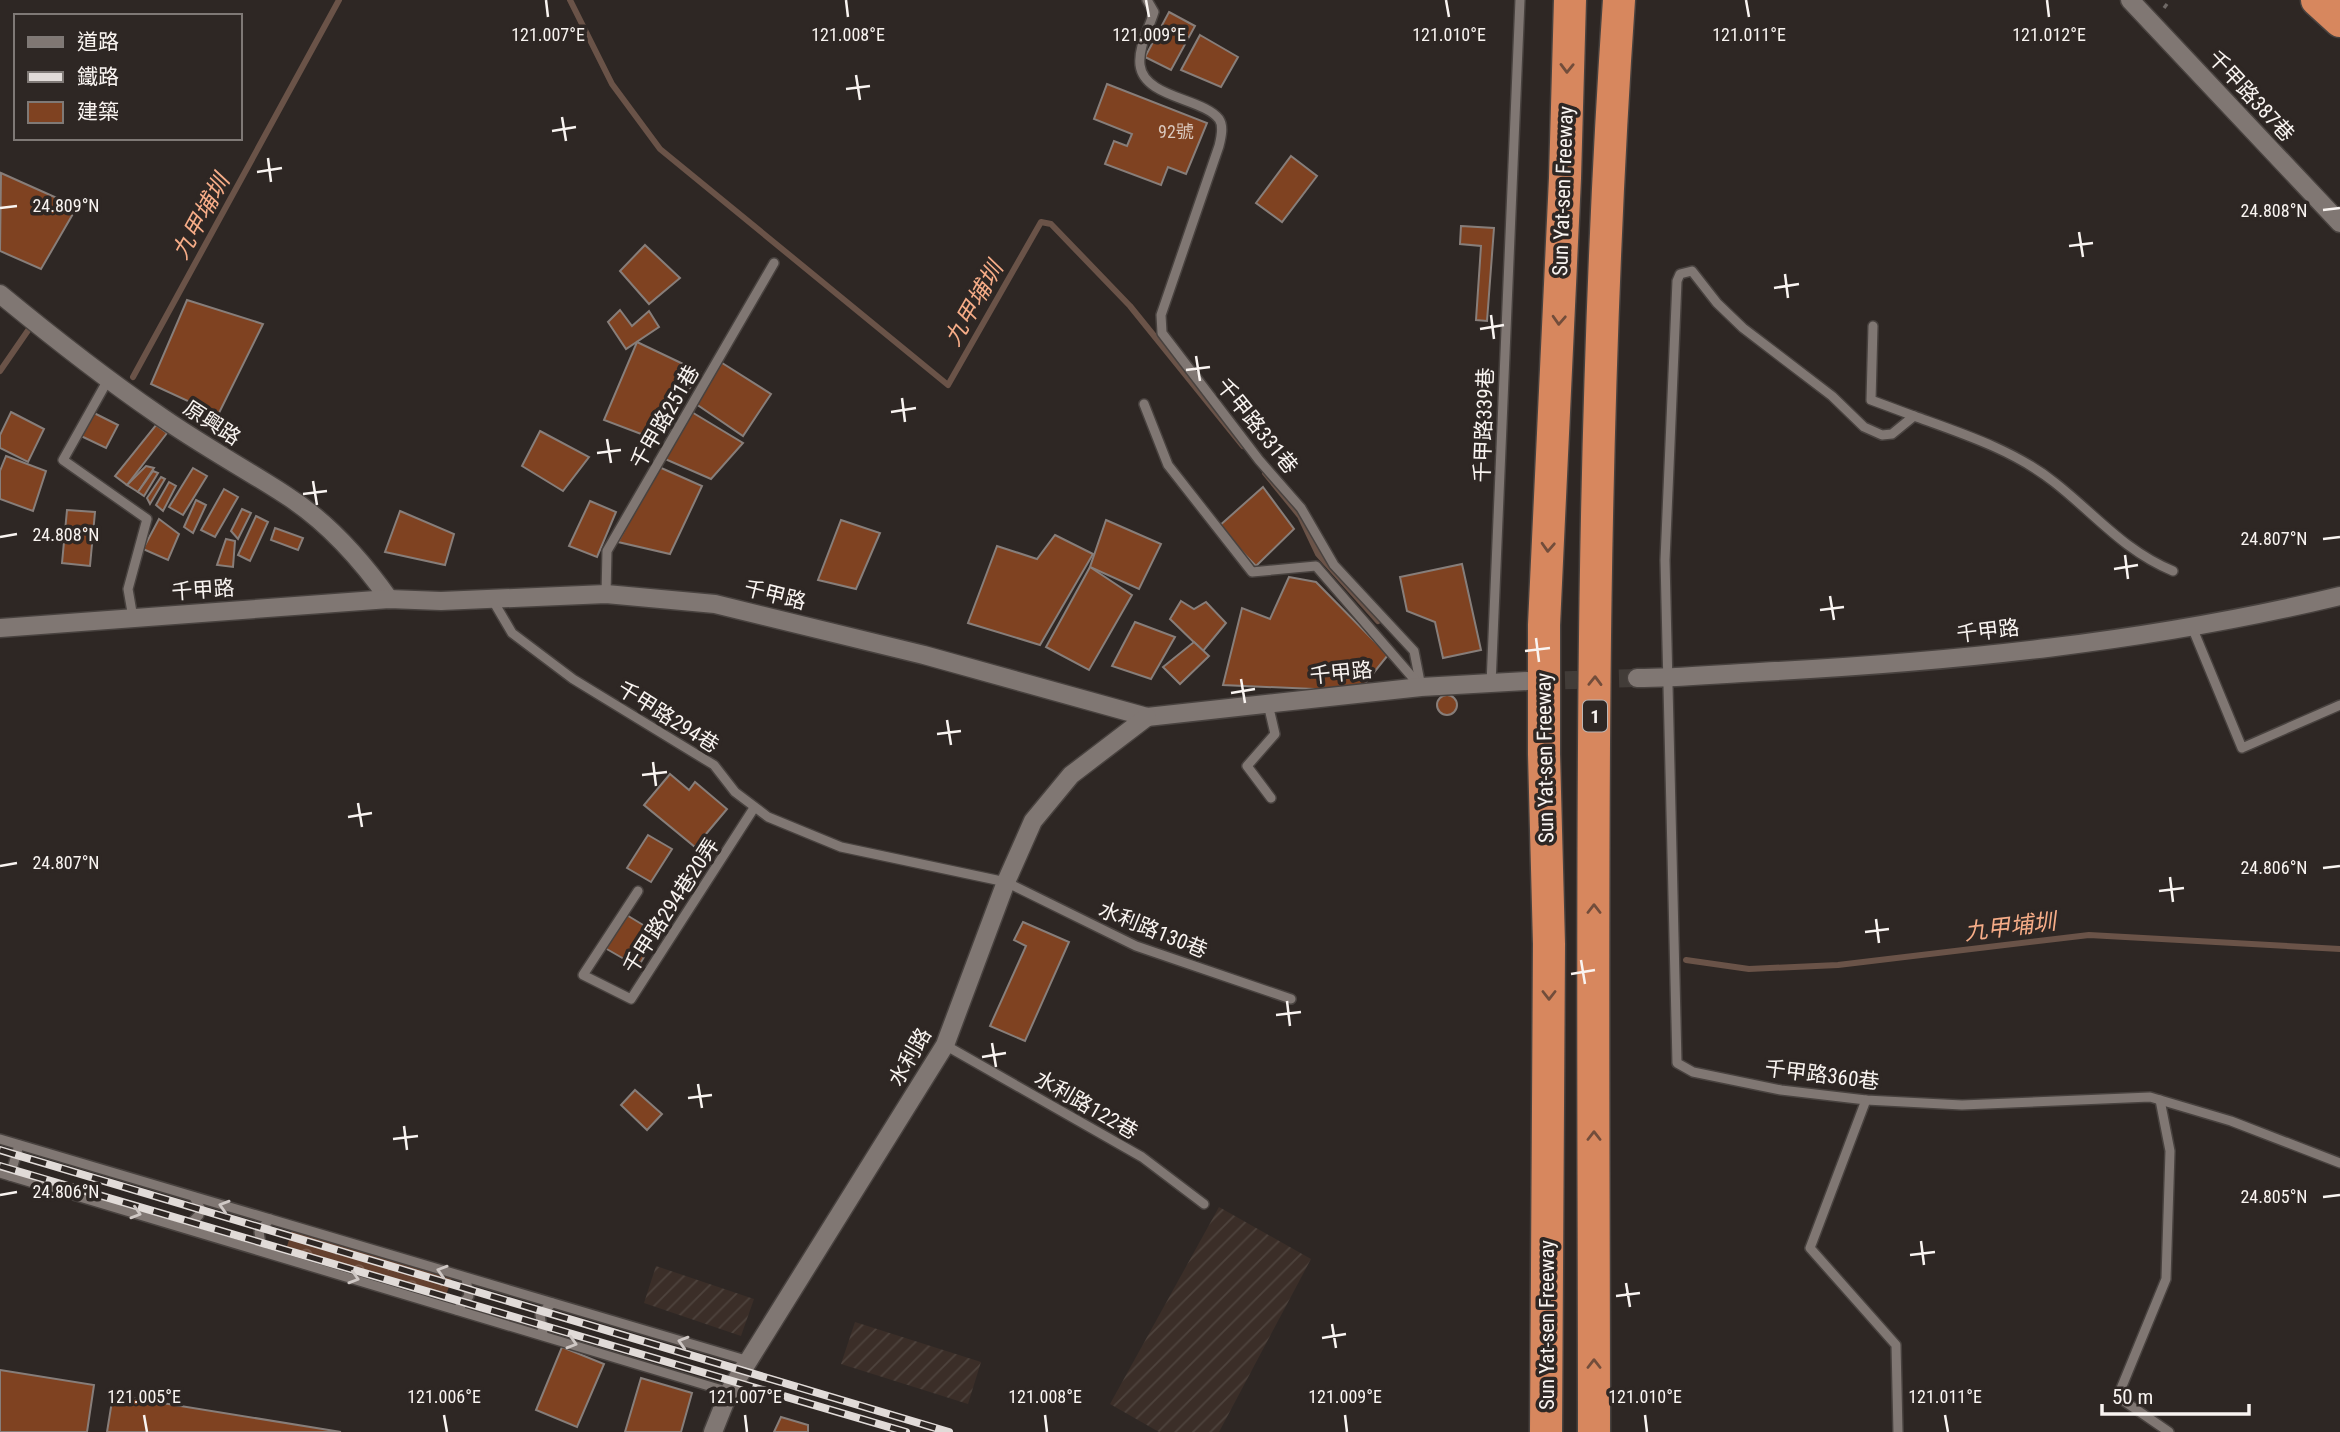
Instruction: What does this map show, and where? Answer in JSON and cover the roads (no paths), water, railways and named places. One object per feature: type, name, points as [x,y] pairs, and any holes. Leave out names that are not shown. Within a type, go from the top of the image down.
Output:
[{"type":"highway","name":"Sun Yat-sen Freeway","points":[[1546,1422],[1549,944],[1544,625],[1565,192],[1570,0]]},
{"type":"highway","name":"Sun Yat-sen Freeway","points":[[1594,1432],[1594,743],[1604,274],[1619,0]]},
{"type":"highway","points":[[2317,0],[2340,21]]},
{"type":"street","name":"千甲路387巷","points":[[2130,0],[2340,223]]},
{"type":"street","name":"原興路","points":[[0,294],[156,414],[285,494],[314,516],[362,560],[389,599]]},
{"type":"street","name":"千甲路","points":[[0,628],[389,599],[441,601],[606,594],[715,604],[924,655],[1147,717],[1421,687],[1527,681]]},
{"type":"street","name":"千甲路","points":[[1637,678],[1909,664],[2101,642],[2246,619],[2340,596]]},
{"type":"street","name":"水利路","points":[[713,1432],[729,1392],[945,1045],[1006,882],[1033,821],[1071,775],[1147,717]]},
{"type":"lane","name":"千甲路331巷","points":[[1147,0],[1154,12],[1140,55],[1142,73],[1149,82],[1220,121],[1219,146],[1161,315],[1162,333],[1259,460],[1301,508],[1334,565],[1414,650],[1421,687]]},
{"type":"lane","name":"千甲路339巷","points":[[1491,684],[1520,0]]},
{"type":"lane","name":"千甲路251巷","points":[[606,594],[607,551],[774,263]]},
{"type":"lane","points":[[1669,678],[1665,560],[1677,281],[1680,274],[1692,271],[1717,303],[1743,328],[1832,396],[1864,427],[1882,435],[1892,434],[1914,416]]},
{"type":"lane","points":[[1873,326],[1871,400],[1955,430],[2019,460],[2053,481],[2121,542],[2146,560],[2173,571]]},
{"type":"lane","points":[[109,378],[63,460],[146,519],[128,589],[132,618]]},
{"type":"lane","points":[[1144,404],[1168,465],[1252,572],[1316,566],[1421,687]]},
{"type":"lane","name":"千甲路294巷","points":[[491,598],[512,633],[573,679],[715,765],[735,792],[768,817],[841,847],[1006,882]]},
{"type":"lane","points":[[2192,627],[2242,748],[2340,705]]},
{"type":"lane","name":"千甲路360巷","points":[[1669,678],[1677,1063],[1693,1072],[1769,1087],[1866,1100],[1962,1105],[2102,1097],[2160,1100],[2231,1121],[2340,1163]]},
{"type":"lane","points":[[1268,704],[1275,734],[1247,766],[1271,798]]},
{"type":"lane","name":"千甲路294巷20弄","points":[[638,891],[583,975],[631,999],[754,808]]},
{"type":"lane","name":"水利路130巷","points":[[1006,882],[1136,946],[1291,999]]},
{"type":"lane","name":"水利路122巷","points":[[945,1045],[1142,1157],[1204,1204]]},
{"type":"lane","points":[[1866,1100],[1810,1248],[1896,1345],[1898,1432]]},
{"type":"lane","points":[[2160,1100],[2170,1151],[2166,1279],[2120,1391],[2124,1402],[2169,1432]]},
{"type":"lane","points":[[0,1139],[749,1361]]},
{"type":"lane","points":[[19,1145],[5,1174],[729,1392]]},
{"type":"lane","points":[[186,1228],[199,1215],[200,1208],[194,1197]]},
{"type":"lane","points":[[262,1251],[259,1232],[270,1219]]},
{"type":"lane","points":[[457,1310],[469,1296],[466,1278]]},
{"type":"lane","points":[[543,1334],[540,1315],[551,1303]]},
{"type":"waterway","name":"九甲埔圳","points":[[133,377],[339,0]]},
{"type":"waterway","name":"九甲埔圳","points":[[570,0],[612,84],[660,149],[948,385],[1041,222],[1051,224],[1130,306],[1243,446]]},
{"type":"waterway","points":[[0,371],[29,329]]},
{"type":"waterway","name":"九甲埔圳","points":[[1265,473],[1300,516],[1318,554],[1378,621]]},
{"type":"waterway","name":"九甲埔圳","points":[[1686,960],[1749,969],[1838,965],[2089,935],[2340,949]]},
{"type":"tunnel","points":[[1538,681],[1637,678]]},
{"type":"railway","points":[[0,1150],[949,1432]]},
{"type":"railway","points":[[0,1166],[906,1432]]}]
